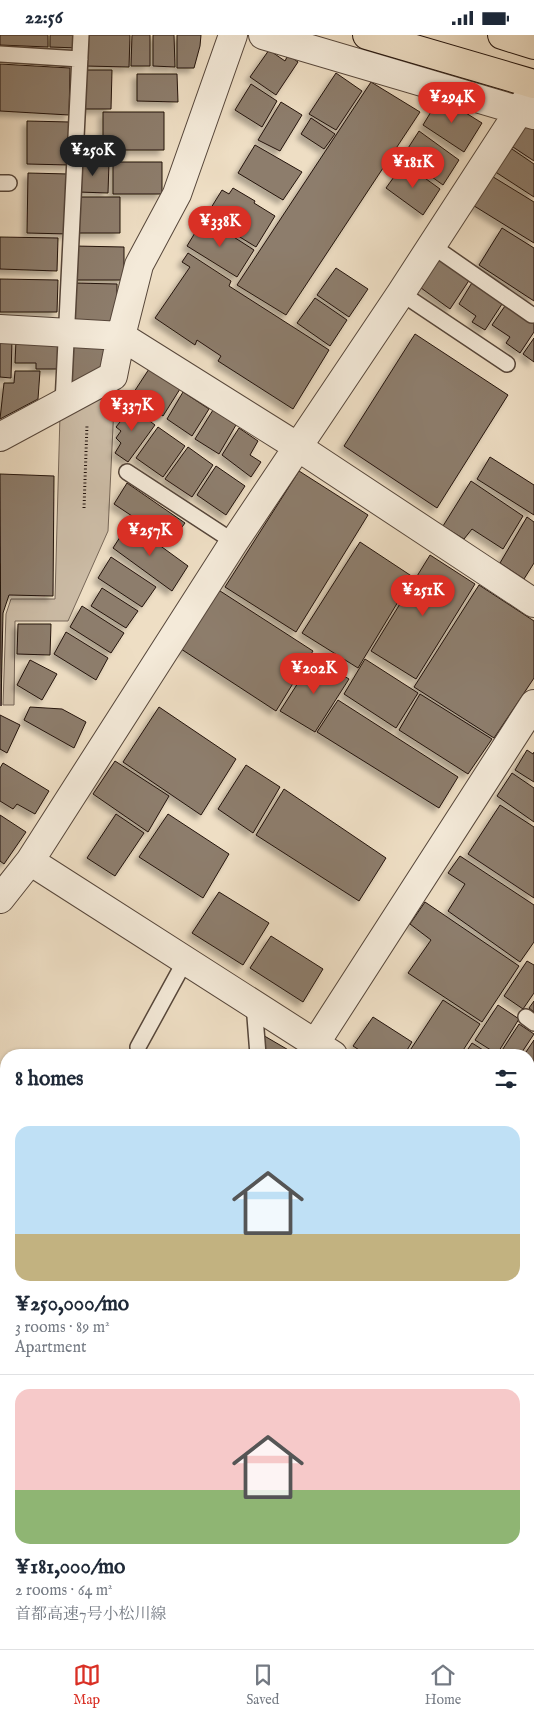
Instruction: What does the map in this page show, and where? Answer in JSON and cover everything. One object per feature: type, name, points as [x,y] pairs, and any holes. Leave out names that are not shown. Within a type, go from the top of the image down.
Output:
[{"type":"highway","points":[[367,35],[534,86]]},
{"type":"highway","points":[[502,35],[534,45]]},
{"type":"street","points":[[0,437],[113,376],[139,265],[177,194],[233,35]]},
{"type":"street","points":[[263,35],[527,113]]},
{"type":"street","points":[[0,899],[30,861],[234,542],[401,293],[431,245],[527,113],[534,86]]},
{"type":"street","points":[[0,329],[121,337],[298,447],[534,603]]},
{"type":"street","points":[[30,861],[324,1049],[534,704]]},
{"type":"lane","points":[[63,403],[81,35]]},
{"type":"lane","points":[[0,54],[80,59]]},
{"type":"lane","points":[[431,245],[532,315]]},
{"type":"lane","points":[[401,293],[507,364]]},
{"type":"lane","points":[[127,472],[234,542]]},
{"type":"lane","points":[[138,1047],[186,961]]},
{"type":"lane","points":[[254,1004],[258,1049]]},
{"type":"path","points":[[84,508],[89,389]]},
{"type":"shaded area","points":[[115,385],[108,531],[68,621],[15,621],[14,705],[3,705],[6,614],[11,599],[55,599],[60,414]]},
{"type":"building","points":[[0,35],[48,35],[48,47],[0,45]]},
{"type":"building","points":[[50,35],[79,35],[79,48],[50,47]]},
{"type":"building","points":[[87,35],[130,35],[129,67],[85,66]]},
{"type":"building","points":[[132,35],[150,35],[150,66],[131,66]]},
{"type":"building","points":[[153,35],[174,35],[175,67],[153,66]]},
{"type":"building","points":[[177,35],[201,35],[194,68],[177,68]]},
{"type":"building","points":[[269,50],[285,61],[288,55],[298,62],[276,95],[250,77]]},
{"type":"building","points":[[0,64],[70,68],[69,115],[0,111]]},
{"type":"building","points":[[84,70],[112,70],[111,109],[83,109]]},
{"type":"building","points":[[336,73],[362,91],[336,130],[309,114]]},
{"type":"building","points":[[137,74],[177,74],[178,102],[137,101]]},
{"type":"building","points":[[371,82],[420,112],[286,315],[237,285]]},
{"type":"building","points":[[251,84],[277,101],[262,127],[235,110]]},
{"type":"building","points":[[440,97],[482,123],[464,152],[423,125]]},
{"type":"building","points":[[281,102],[302,115],[280,151],[258,140]]},
{"type":"building","points":[[103,112],[164,112],[164,150],[103,150]]},
{"type":"building","points":[[311,118],[335,134],[324,149],[301,134]]},
{"type":"building","points":[[27,121],[70,122],[70,165],[27,164]]},
{"type":"building","points":[[523,123],[534,127],[534,161],[510,145]]},
{"type":"building","points":[[419,131],[459,160],[443,185],[403,156]]},
{"type":"building","points":[[255,145],[302,172],[283,200],[238,173]]},
{"type":"building","points":[[509,147],[534,164],[534,197],[494,171]]},
{"type":"building","points":[[78,162],[109,162],[108,193],[78,192]]},
{"type":"building","points":[[113,162],[162,162],[162,194],[113,194]]},
{"type":"building","points":[[404,163],[440,189],[423,215],[386,188]]},
{"type":"building","points":[[28,173],[69,174],[69,234],[27,233]]},
{"type":"building","points":[[490,175],[534,202],[534,243],[471,204]]},
{"type":"building","points":[[233,188],[275,216],[256,247],[206,216],[222,190],[229,194]]},
{"type":"building","points":[[78,197],[120,197],[120,233],[78,233]]},
{"type":"building","points":[[204,218],[254,250],[237,277],[187,246]]},
{"type":"building","points":[[502,228],[534,248],[534,301],[479,265]]},
{"type":"building","points":[[0,237],[58,238],[57,271],[0,269]]},
{"type":"building","points":[[74,246],[124,247],[124,280],[74,280]]},
{"type":"building","points":[[188,253],[231,281],[229,286],[329,350],[293,409],[218,361],[221,356],[197,340],[195,345],[155,318],[190,267],[182,262]]},
{"type":"building","points":[[436,256],[470,279],[450,309],[417,285]]},
{"type":"building","points":[[336,268],[368,289],[349,317],[317,295]]},
{"type":"building","points":[[0,279],[58,280],[57,312],[0,312]]},
{"type":"building","points":[[473,281],[504,301],[485,330],[472,322],[476,316],[459,304]]},
{"type":"building","points":[[74,283],[117,284],[117,329],[73,328]]},
{"type":"building","points":[[315,298],[347,320],[330,346],[297,323]]},
{"type":"building","points":[[507,303],[534,321],[534,332],[520,353],[506,343],[510,337],[492,325]]},
{"type":"building","points":[[415,334],[508,395],[437,508],[344,446]]},
{"type":"building","points":[[0,338],[12,339],[11,378],[0,377]]},
{"type":"building","points":[[534,338],[534,362],[523,354]]},
{"type":"building","points":[[67,339],[105,340],[104,369],[86,384],[66,384]]},
{"type":"building","points":[[16,340],[61,341],[61,369],[36,369],[36,363],[15,363]]},
{"type":"building","points":[[149,369],[180,389],[163,416],[132,395]]},
{"type":"building","points":[[15,371],[40,371],[38,399],[0,419],[4,383],[14,383]]},
{"type":"building","points":[[183,392],[209,409],[192,436],[167,419]]},
{"type":"building","points":[[127,404],[155,425],[128,462],[115,453],[121,443],[116,438],[121,431],[116,427],[120,422],[117,418]]},
{"type":"building","points":[[213,410],[236,425],[219,454],[195,439]]},
{"type":"building","points":[[158,427],[185,446],[163,477],[136,458]]},
{"type":"building","points":[[239,428],[258,441],[250,455],[261,462],[251,477],[222,455]]},
{"type":"building","points":[[188,447],[213,465],[192,497],[165,479]]},
{"type":"building","points":[[490,457],[534,485],[534,515],[477,479]]},
{"type":"building","points":[[216,466],[245,486],[226,515],[197,495]]},
{"type":"building","points":[[299,471],[368,515],[296,632],[225,587]]},
{"type":"building","points":[[0,474],[54,476],[53,596],[9,595],[3,613],[1,706]]},
{"type":"building","points":[[471,481],[523,516],[503,549],[472,529],[464,539],[443,526]]},
{"type":"building","points":[[127,483],[185,523],[171,542],[114,504]]},
{"type":"building","points":[[527,517],[534,522],[534,563],[524,579],[500,563]]},
{"type":"building","points":[[129,523],[188,566],[172,591],[113,548]]},
{"type":"building","points":[[360,542],[413,577],[358,668],[302,633]]},
{"type":"building","points":[[430,555],[475,584],[416,679],[371,651]]},
{"type":"building","points":[[111,557],[156,587],[142,607],[98,578]]},
{"type":"building","points":[[479,585],[534,621],[534,678],[494,738],[414,687]]},
{"type":"building","points":[[102,588],[138,611],[126,628],[91,606]]},
{"type":"building","points":[[217,589],[313,651],[276,711],[178,647]]},
{"type":"building","points":[[82,606],[124,633],[111,653],[70,627]]},
{"type":"building","points":[[18,624],[51,624],[50,655],[17,654]]},
{"type":"building","points":[[66,632],[108,658],[96,680],[54,654]]},
{"type":"building","points":[[314,658],[349,679],[315,732],[280,711]]},
{"type":"building","points":[[365,659],[418,693],[396,728],[344,694]]},
{"type":"building","points":[[30,660],[57,674],[42,700],[17,685]]},
{"type":"building","points":[[420,694],[492,739],[468,774],[399,730]]},
{"type":"building","points":[[338,700],[458,777],[439,808],[317,732]]},
{"type":"building","points":[[30,707],[62,709],[86,722],[74,748],[24,720]]},
{"type":"building","points":[[159,707],[236,759],[201,815],[123,762]]},
{"type":"building","points":[[0,715],[20,725],[7,753],[0,749]]},
{"type":"building","points":[[527,750],[533,754],[534,752],[534,782],[515,770]]},
{"type":"building","points":[[115,761],[169,796],[148,832],[93,794]]},
{"type":"building","points":[[3,763],[49,791],[35,814],[17,804],[13,809],[0,801],[0,768]]},
{"type":"building","points":[[246,765],[280,787],[253,833],[218,809]]},
{"type":"building","points":[[512,773],[534,788],[534,822],[497,796]]},
{"type":"building","points":[[284,789],[386,858],[359,901],[256,835]]},
{"type":"building","points":[[500,805],[534,827],[534,898],[468,854]]},
{"type":"building","points":[[116,814],[144,833],[115,876],[87,858]]},
{"type":"building","points":[[168,814],[229,854],[203,898],[139,857]]},
{"type":"building","points":[[0,815],[26,832],[4,864],[0,861]]},
{"type":"building","points":[[460,856],[534,905],[534,942],[520,962],[448,911],[465,884],[448,873]]},
{"type":"building","points":[[219,892],[269,923],[243,965],[192,933]]},
{"type":"building","points":[[425,902],[519,966],[482,1022],[408,973],[431,940],[410,924]]},
{"type":"building","points":[[271,936],[323,969],[303,1002],[250,968]]},
{"type":"building","points":[[527,961],[534,965],[534,993],[523,1009],[504,996]]},
{"type":"building","points":[[443,1000],[480,1024],[464,1049],[411,1049]]},
{"type":"building","points":[[534,1001],[534,1012],[529,1008]]},
{"type":"building","points":[[498,1005],[519,1019],[500,1049],[489,1049],[475,1040]]},
{"type":"building","points":[[373,1017],[412,1042],[408,1049],[358,1049],[353,1046]]},
{"type":"building","points":[[519,1024],[534,1034],[524,1049],[503,1049]]},
{"type":"building","points":[[261,1034],[287,1049],[262,1049]]},
{"type":"building","points":[[534,1040],[534,1049],[528,1049]]},
{"type":"building","points":[[472,1043],[482,1049],[468,1049]]}]
